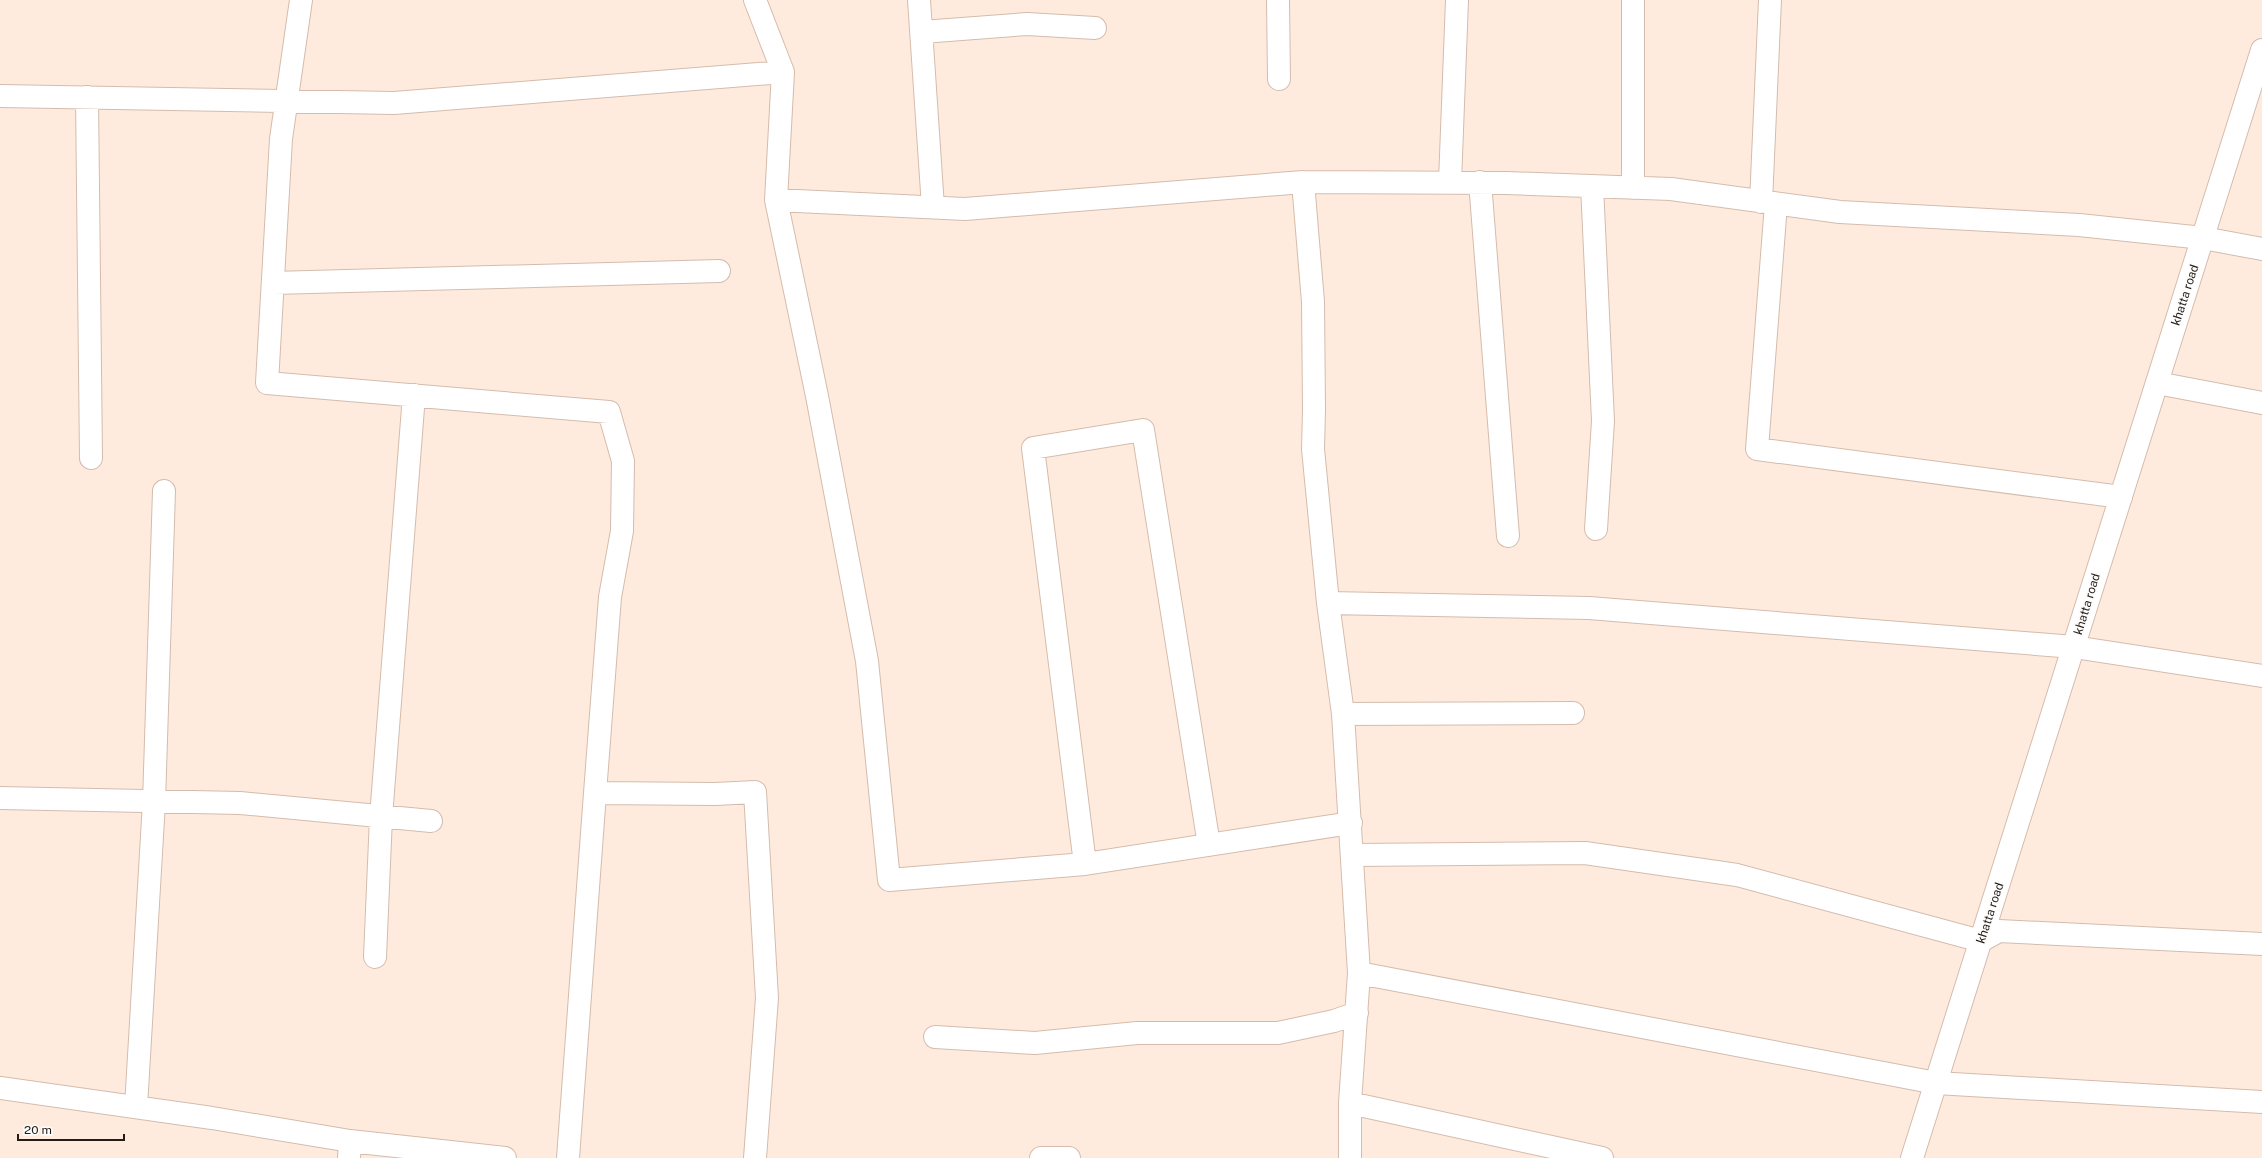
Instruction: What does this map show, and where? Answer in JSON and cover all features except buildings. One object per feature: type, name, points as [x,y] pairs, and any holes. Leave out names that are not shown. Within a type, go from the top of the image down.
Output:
[{"type":"street","points":[[301,0],[281,139],[267,383],[609,412],[623,461],[622,531],[610,597],[568,1158]]},
{"type":"street","points":[[755,0],[783,72],[776,200],[817,396],[867,661],[889,880],[1085,864],[1351,823]]},
{"type":"street","points":[[919,0],[933,207]]},
{"type":"street","points":[[1278,0],[1279,79]]},
{"type":"street","points":[[1450,182],[1456,0]]},
{"type":"street","points":[[1632,0],[1633,188]]},
{"type":"street","points":[[1770,0],[1769,203],[1757,449],[2121,497]]},
{"type":"street","points":[[922,32],[1027,24],[1095,28]]},
{"type":"street","name":"khatta road","points":[[1912,1158],[2202,238],[2261,57]]},
{"type":"street","points":[[0,96],[394,103],[783,72]]},
{"type":"street","points":[[87,97],[90,458]]},
{"type":"street","points":[[776,200],[966,208],[1303,182],[1480,182],[1671,189],[1840,212],[2079,225],[2202,238],[2262,249]]},
{"type":"street","points":[[1303,182],[1313,302],[1314,410],[1312,448],[1328,602],[1344,714],[1359,973],[1350,1103],[1350,1158]]},
{"type":"street","points":[[1480,182],[1508,536]]},
{"type":"street","points":[[1592,186],[1603,421],[1596,529]]},
{"type":"street","points":[[273,283],[719,271]]},
{"type":"street","points":[[2157,383],[2262,403]]},
{"type":"street","points":[[375,957],[381,817],[414,395]]},
{"type":"street","points":[[1085,864],[1033,448],[1135,431],[1143,430],[1209,845]]},
{"type":"street","points":[[136,1107],[154,802],[164,491]]},
{"type":"street","points":[[1328,602],[1589,608],[2074,647],[2262,676]]},
{"type":"street","points":[[1344,714],[1573,713]]},
{"type":"street","points":[[595,793],[715,794],[755,792],[767,998],[755,1158]]},
{"type":"street","points":[[0,798],[240,803],[431,821]]},
{"type":"street","points":[[1353,855],[1585,854],[1737,875],[1981,941],[1999,931],[2262,944]]},
{"type":"street","points":[[1359,973],[1936,1083],[2262,1102]]},
{"type":"street","points":[[935,1037],[1035,1043],[1137,1033],[1278,1033],[1334,1021],[1357,1013]]},
{"type":"street","points":[[0,1088],[136,1107],[350,1150],[505,1158]]},
{"type":"street","points":[[1350,1103],[1602,1158]]},
{"type":"street","points":[[1041,1158],[1069,1158]]}]
